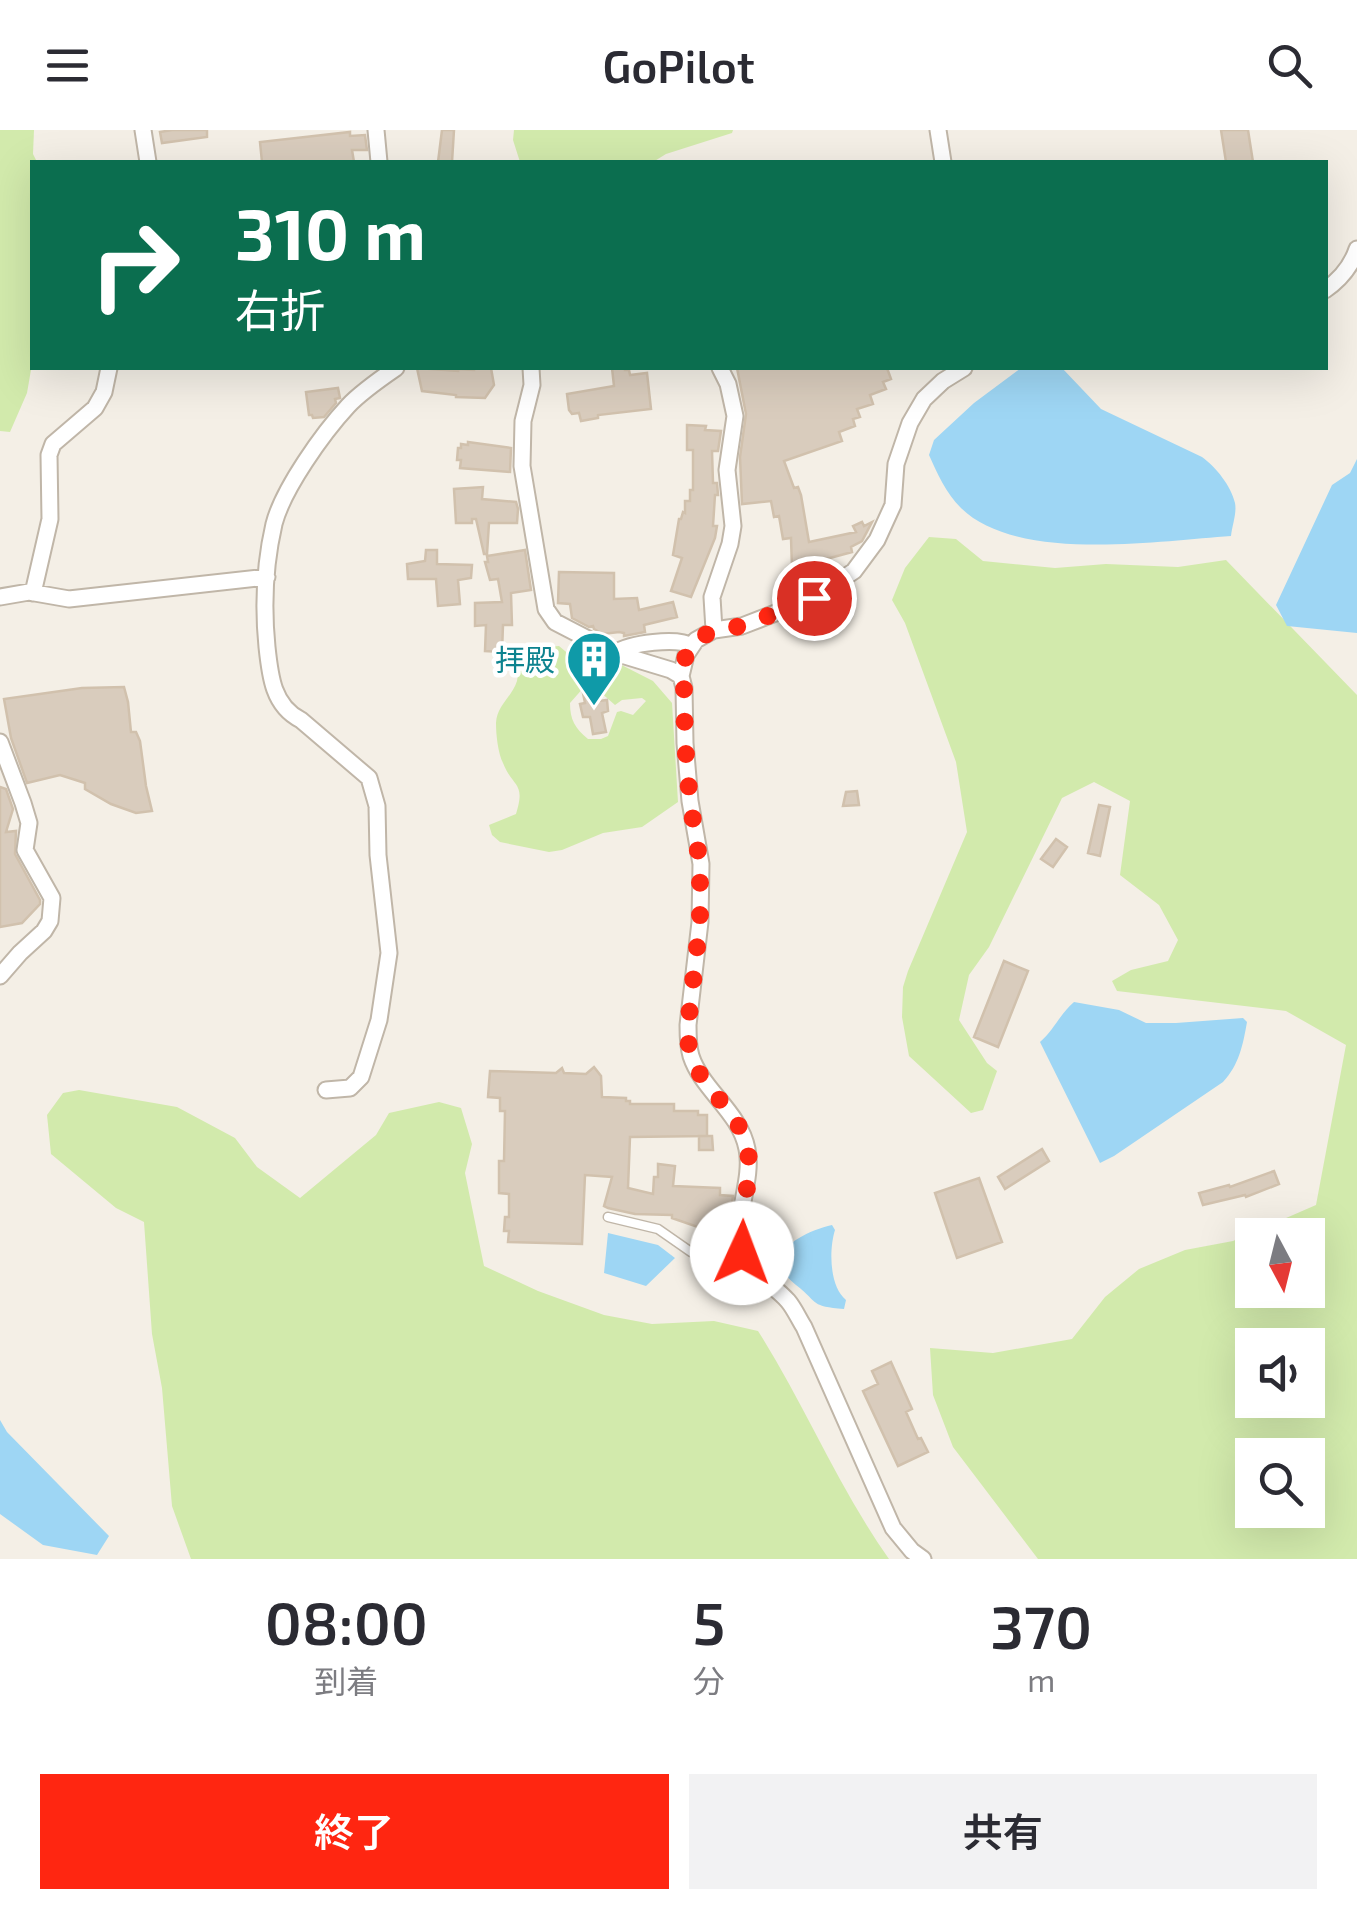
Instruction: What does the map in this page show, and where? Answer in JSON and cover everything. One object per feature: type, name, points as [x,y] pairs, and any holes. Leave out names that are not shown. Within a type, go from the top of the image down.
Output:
[{"type":"street","points":[[143,130],[148,160]]},
{"type":"street","points":[[376,130],[379,160]]},
{"type":"street","points":[[938,130],[943,160]]},
{"type":"street","points":[[1328,288],[1352,264],[1357,250]]},
{"type":"street","points":[[33,593],[50,520],[49,456],[53,444],[94,408],[104,392],[108,370]]},
{"type":"street","points":[[326,1090],[350,1088],[361,1078],[379,1020],[389,953],[378,856],[378,806],[369,778],[296,718],[270,682],[266,577],[278,514],[304,465],[349,404],[393,370]]},
{"type":"street","points":[[531,370],[532,386],[523,420],[522,466],[546,610],[555,622],[615,653],[681,676]]},
{"type":"street","points":[[714,630],[712,596],[733,526],[727,470],[734,416],[721,370]]},
{"type":"street","points":[[923,1559],[893,1528],[804,1328],[788,1301],[761,1278],[742,1253],[738,1234],[748,1182],[748,1148],[739,1127],[697,1069],[688,1039],[700,922],[700,864],[690,801],[681,676],[686,655],[696,640],[714,630],[742,626],[814,598],[854,571],[878,540],[893,504],[896,464],[910,424],[924,399],[961,370]]},
{"type":"street","points":[[0,597],[33,593],[69,599],[266,577]]},
{"type":"street","points":[[615,653],[623,647],[682,640],[692,646]]},
{"type":"street","points":[[0,742],[29,824],[25,850],[52,898],[50,921],[0,976]]},
{"type":"lane","points":[[608,1217],[658,1228],[691,1252],[742,1253]]},
{"type":"green space","points":[[0,130],[34,130],[36,160],[30,160],[31,370],[27,393],[10,432],[0,431]]},
{"type":"green space","points":[[514,130],[733,130],[656,160],[519,160]]},
{"type":"green space","points":[[929,537],[956,539],[983,561],[1055,568],[1106,564],[1178,567],[1226,560],[1357,695],[1357,1559],[1038,1559],[953,1447],[933,1395],[930,1348],[993,1353],[1072,1339],[1105,1297],[1139,1269],[1185,1250],[1235,1240],[1235,1308],[1325,1308],[1325,1218],[1286,1218],[1316,1205],[1346,1045],[1286,1011],[1117,991],[1112,981],[1131,970],[1168,961],[1178,940],[1159,905],[1120,875],[1130,801],[1094,782],[1062,798],[989,947],[969,975],[959,1020],[987,1063],[997,1071],[983,1110],[971,1113],[909,1056],[902,1017],[903,987],[967,832],[956,762],[905,623],[892,600],[905,568]]},
{"type":"green space","points":[[559,646],[577,661],[598,653],[653,681],[672,703],[678,802],[642,827],[603,833],[562,850],[549,852],[500,842],[492,835],[489,825],[516,814],[519,804],[519,790],[500,754],[496,723],[517,681],[520,649]],"holes":[[[585,686],[599,691],[615,705],[622,700],[646,701],[633,715],[617,712],[608,736],[588,739],[574,723],[570,703]]]},
{"type":"green space","points":[[79,1090],[177,1107],[235,1138],[257,1167],[300,1198],[376,1135],[389,1113],[439,1102],[461,1108],[472,1144],[465,1173],[484,1266],[604,1315],[652,1324],[714,1321],[758,1331],[889,1559],[191,1559],[172,1506],[162,1388],[152,1334],[144,1222],[116,1208],[51,1154],[47,1115],[63,1093]]},
{"type":"water","points":[[1018,370],[1064,370],[1101,409],[1207,461],[1222,477],[1235,503],[1231,536],[1089,544],[1016,536],[986,525],[961,508],[946,489],[929,455],[934,440]]},
{"type":"water","points":[[1357,459],[1357,633],[1287,626],[1276,605],[1332,485],[1350,473]]},
{"type":"water","points":[[1074,1002],[1119,1010],[1146,1023],[1243,1018],[1247,1022],[1237,1062],[1223,1082],[1100,1163],[1040,1042]]},
{"type":"water","points":[[832,1225],[832,1267],[836,1286],[846,1300],[844,1309],[816,1303],[785,1274],[781,1264],[782,1255],[797,1239]]},
{"type":"water","points":[[608,1233],[658,1245],[675,1258],[646,1286],[604,1273]]},
{"type":"water","points":[[0,1420],[7,1432],[109,1536],[97,1555],[43,1545],[0,1514]]},
{"type":"building","points":[[207,130],[207,137],[162,143],[160,132]]},
{"type":"building","points":[[442,130],[454,130],[452,160],[438,160]]},
{"type":"building","points":[[1221,130],[1248,130],[1253,160],[1226,160]]},
{"type":"building","points":[[350,132],[350,136],[365,135],[367,150],[352,150],[354,160],[262,160],[260,142]]},
{"type":"building","points":[[417,370],[491,370],[494,385],[485,398],[422,391]]},
{"type":"building","points":[[612,370],[629,370],[630,375],[647,373],[651,409],[598,415],[581,421],[579,413],[569,410],[567,394],[614,386]]},
{"type":"building","points":[[737,370],[888,370],[891,379],[883,382],[886,389],[870,395],[873,404],[857,409],[860,417],[853,419],[855,426],[839,432],[842,441],[784,461],[794,488],[798,487],[801,495],[809,542],[856,532],[853,526],[872,522],[862,541],[851,547],[852,552],[815,562],[815,567],[792,568],[791,538],[783,539],[779,516],[774,517],[771,501],[742,504],[740,457],[746,414]]},
{"type":"building","points":[[338,388],[340,398],[335,399],[324,417],[309,415],[306,392]]},
{"type":"building","points":[[687,425],[721,431],[718,451],[712,451],[713,483],[717,483],[718,495],[715,538],[691,597],[671,591],[682,558],[673,555],[679,519],[693,490],[693,450],[687,450]]},
{"type":"building","points":[[468,442],[511,448],[510,472],[460,468],[458,448]]},
{"type":"building","points":[[483,487],[482,499],[516,502],[518,509],[517,523],[489,523],[487,554],[476,519],[472,523],[456,523],[454,489]]},
{"type":"building","points":[[426,550],[437,550],[437,564],[472,565],[471,578],[458,580],[460,604],[438,606],[436,579],[408,579],[407,564],[425,561]]},
{"type":"building","points":[[525,550],[531,590],[511,593],[512,625],[503,625],[502,652],[485,651],[486,625],[475,626],[475,603],[502,602],[498,579],[490,580],[487,556]]},
{"type":"building","points":[[559,572],[614,573],[614,599],[637,598],[639,610],[673,602],[677,617],[644,625],[645,632],[603,634],[572,618],[570,604],[558,603]]},
{"type":"building","points":[[593,680],[596,699],[607,700],[608,711],[602,713],[606,732],[593,734],[590,717],[583,717],[580,704],[585,703],[581,683]]},
{"type":"building","points":[[124,687],[131,732],[136,732],[140,741],[152,811],[136,813],[111,804],[85,789],[85,783],[60,775],[27,783],[11,738],[4,699],[82,688]]},
{"type":"building","points":[[0,787],[6,789],[13,809],[6,832],[16,831],[15,854],[40,904],[22,923],[0,927]]},
{"type":"building","points":[[857,791],[859,805],[843,806],[846,792]]},
{"type":"building","points":[[1099,805],[1110,807],[1100,856],[1088,853]]},
{"type":"building","points":[[1056,839],[1067,847],[1053,867],[1041,859]]},
{"type":"building","points":[[1004,961],[1028,971],[998,1047],[974,1037]]},
{"type":"building","points":[[594,1067],[601,1076],[602,1097],[626,1098],[630,1104],[674,1104],[674,1111],[707,1115],[707,1136],[630,1137],[628,1188],[653,1194],[658,1164],[675,1166],[673,1186],[720,1188],[720,1195],[733,1196],[727,1241],[700,1238],[701,1228],[672,1215],[635,1214],[608,1208],[604,1206],[612,1177],[585,1175],[582,1244],[508,1242],[509,1231],[504,1231],[505,1217],[509,1217],[509,1194],[499,1193],[505,1111],[500,1111],[500,1098],[488,1097],[490,1071],[556,1073],[562,1068],[564,1073],[586,1074]]},
{"type":"building","points":[[699,1136],[712,1136],[713,1150],[699,1150]]},
{"type":"building","points":[[1042,1149],[1049,1161],[1005,1189],[998,1177]]},
{"type":"building","points":[[1274,1171],[1279,1184],[1246,1197],[1203,1205],[1199,1193]]},
{"type":"building","points":[[979,1178],[1002,1242],[957,1258],[935,1193]]},
{"type":"building","points":[[891,1362],[912,1409],[906,1412],[928,1452],[898,1466],[863,1391],[878,1384],[872,1371]]},
{"type":"place","name":"拝殿","points":[[594,708]]},
{"type":"route","points":[[742,1253],[738,1234],[748,1182],[748,1148],[739,1127],[697,1069],[688,1039],[700,922],[700,864],[690,801],[681,676],[686,655],[696,640],[714,630],[742,626],[814,598]]}]
